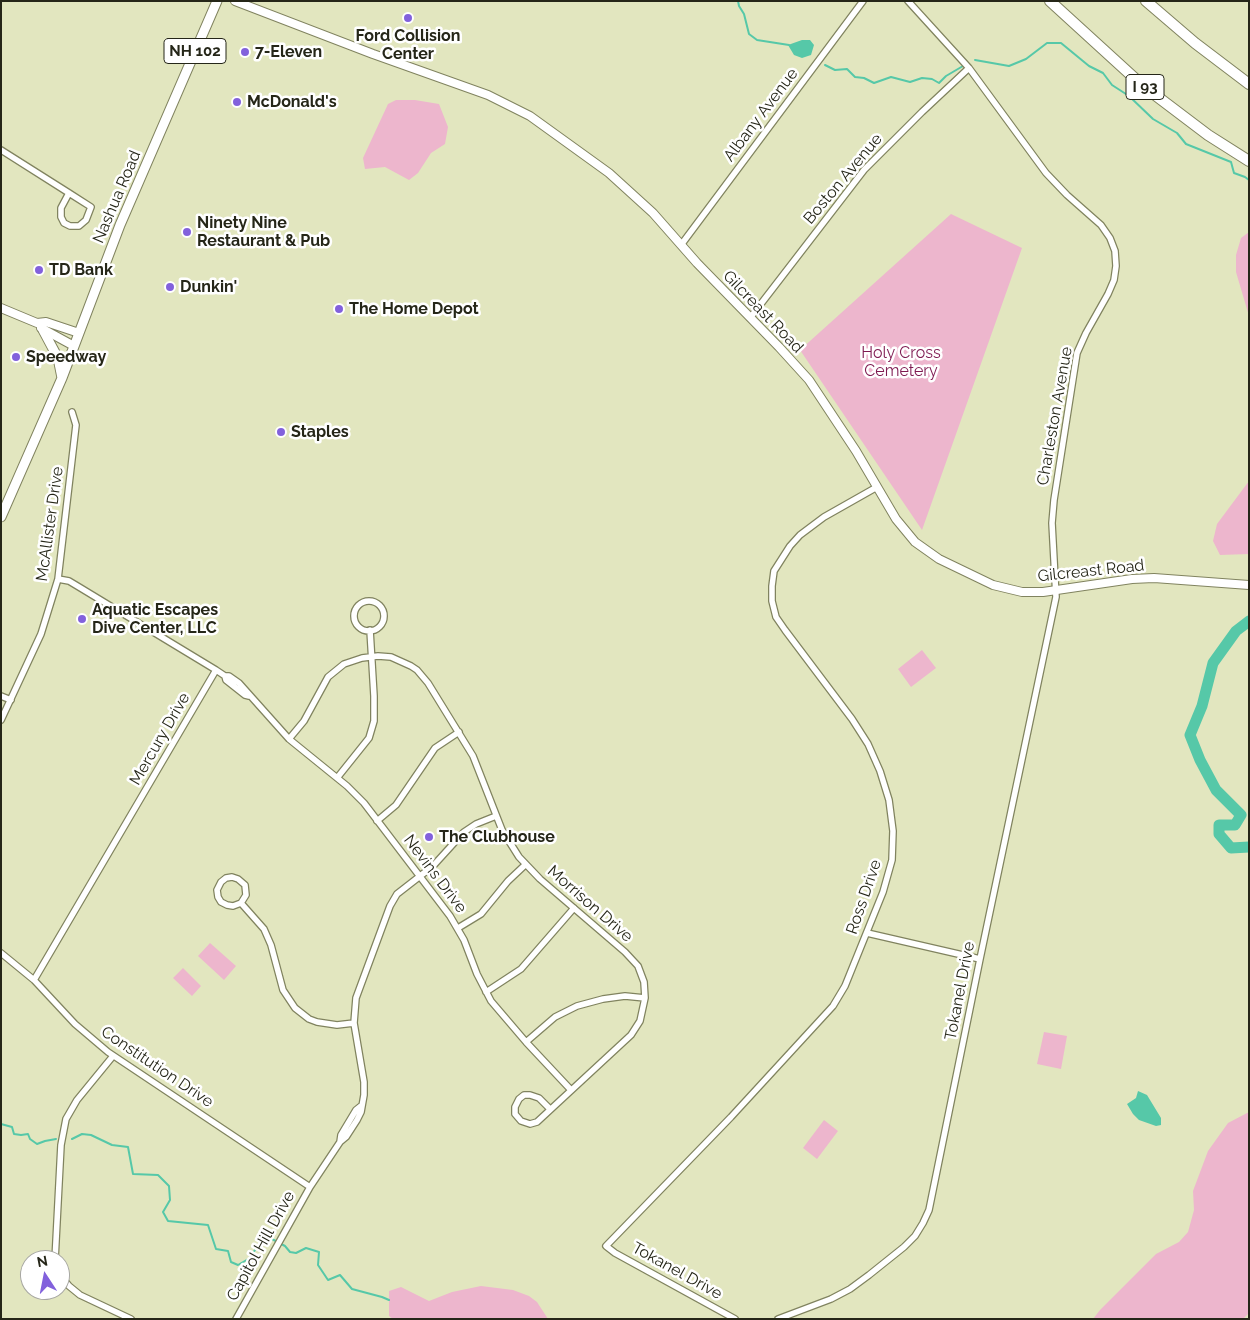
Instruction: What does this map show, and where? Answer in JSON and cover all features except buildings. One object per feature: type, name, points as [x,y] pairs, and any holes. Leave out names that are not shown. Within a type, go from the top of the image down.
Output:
[{"type":"highway","name":"I 93","points":[[1050,1],[1142,85],[1208,135],[1249,161]]},
{"type":"highway","points":[[1146,1],[1195,43],[1249,84]]},
{"type":"main road","name":"Nashua Road","points":[[1,517],[62,378],[120,225],[217,1]]},
{"type":"main road","points":[[40,326],[58,358],[62,378]]},
{"type":"street","name":"Gilcreast Road","points":[[235,1],[339,42],[480,92],[517,109],[555,133],[609,173],[648,208],[779,347],[818,392],[904,531],[939,560],[986,582],[1008,589],[1036,592],[1110,581],[1147,578],[1249,585]]},
{"type":"street","name":"Albany Avenue","points":[[681,245],[863,1]]},
{"type":"street","name":"Charleston Avenue","points":[[908,1],[969,68],[1046,174],[1101,225],[1110,237],[1115,251],[1116,266],[1114,280],[1080,346],[1072,381],[1054,500],[1052,530],[1056,590]]},
{"type":"street","name":"Boston Avenue","points":[[750,318],[864,170],[969,68]]},
{"type":"street","points":[[1,150],[69,193],[91,207],[86,220],[79,226],[70,226],[64,223],[61,217],[60,208],[69,193]]},
{"type":"street","points":[[1,308],[40,326],[74,346]]},
{"type":"street","points":[[40,326],[46,322],[79,333]]},
{"type":"street","name":"McAllister Drive","points":[[1,720],[41,634],[58,579],[76,425],[72,412]]},
{"type":"street","name":"Ross Drive","points":[[606,1246],[732,1117],[788,1053],[828,1012],[841,993],[883,892],[892,860],[893,846],[892,816],[886,786],[868,744],[852,719],[784,630],[776,616],[772,601],[774,571],[781,558],[800,535],[824,517],[877,487]]},
{"type":"street","points":[[58,579],[79,587],[216,670]]},
{"type":"street","name":"Tokanel Drive","points":[[778,1319],[830,1299],[850,1288],[904,1247],[923,1224],[933,1195],[980,958],[1053,613],[1056,590]]},
{"type":"street","points":[[367,601],[378,605],[384,616],[380,624],[370,630],[364,630],[354,618],[357,607],[367,601]]},
{"type":"street","points":[[337,778],[369,738],[374,721],[370,630]]},
{"type":"street","name":"Morrison Drive","points":[[289,739],[304,721],[325,682],[337,669],[351,660],[371,656],[391,657],[417,670],[428,683],[473,756],[507,840],[525,865],[632,958],[642,974],[644,982],[645,998],[640,1021],[631,1036],[537,1122],[527,1124],[515,1114],[515,1108],[519,1099],[530,1095],[539,1098],[550,1110]]},
{"type":"street","name":"Nevins Drive","points":[[216,670],[239,683],[289,739],[356,794],[458,928],[477,974],[496,1008],[571,1090]]},
{"type":"street","name":"Mercury Drive","points":[[34,980],[216,670]]},
{"type":"street","points":[[1,696],[11,700]]},
{"type":"street","points":[[377,821],[396,805],[435,748],[458,732]]},
{"type":"street","name":"Capitol Hill Drive","points":[[236,1319],[310,1187],[340,1142],[346,1137],[361,1112],[364,1082],[354,1024],[354,1005],[357,992],[390,906],[397,894],[442,857],[470,828],[496,816]]},
{"type":"street","points":[[458,928],[481,914],[508,881],[525,865]]},
{"type":"street","points":[[229,877],[241,880],[245,885],[246,892],[242,903],[227,906],[221,902],[217,890],[221,882],[229,877]]},
{"type":"street","points":[[242,903],[259,922],[268,936],[280,983],[290,1003],[302,1014],[317,1022],[354,1024]]},
{"type":"street","points":[[486,992],[521,969],[574,908]]},
{"type":"street","points":[[867,933],[980,958]]},
{"type":"street","name":"Constitution Drive","points":[[1,953],[34,980],[75,1024],[113,1056],[310,1187]]},
{"type":"street","points":[[526,1042],[555,1018],[572,1008],[592,1001],[625,996],[645,998]]},
{"type":"street","points":[[56,1250],[61,1145],[66,1119],[77,1100],[113,1056]]},
{"type":"street","name":"Tokanel Drive","points":[[606,1246],[614,1253],[735,1319]]},
{"type":"street","points":[[70,1287],[80,1295],[131,1319]]},
{"type":"green space","points":[[396,100],[415,100],[439,104],[448,127],[445,144],[431,153],[418,173],[409,180],[385,167],[365,169],[363,158],[388,104]]},
{"type":"green space","name":"Holy Cross Cemetery","points":[[951,214],[1022,248],[922,530],[800,350]]},
{"type":"green space","points":[[1249,232],[1249,316],[1236,272],[1236,255],[1241,238]]},
{"type":"green space","points":[[1249,481],[1249,554],[1220,555],[1213,541],[1217,524]]},
{"type":"green space","points":[[922,650],[936,668],[911,687],[898,669]]},
{"type":"green space","points":[[210,943],[236,966],[224,980],[198,956]]},
{"type":"green space","points":[[183,968],[201,986],[192,996],[173,978]]},
{"type":"green space","points":[[1044,1032],[1067,1036],[1061,1069],[1037,1064]]},
{"type":"green space","points":[[1249,1112],[1248,1314],[1243,1319],[1093,1319],[1156,1254],[1179,1242],[1188,1232],[1194,1210],[1193,1191],[1208,1151],[1228,1123]]},
{"type":"green space","points":[[824,1120],[838,1131],[817,1159],[803,1148]]},
{"type":"green space","points":[[481,1286],[513,1290],[529,1296],[537,1302],[548,1319],[393,1319],[389,1316],[389,1291],[401,1287],[429,1301],[452,1292]]},
{"type":"water","points":[[802,40],[810,40],[814,45],[811,55],[802,58],[794,55],[788,45]]},
{"type":"water","points":[[1138,1091],[1147,1095],[1161,1118],[1161,1125],[1156,1126],[1139,1120],[1133,1114],[1127,1104],[1136,1098]]},
{"type":"waterway","points":[[738,1],[744,14],[749,34],[757,40],[789,45]]},
{"type":"waterway","points":[[975,60],[1009,66],[1026,59],[1047,43],[1061,43],[1089,66],[1103,73],[1112,85],[1129,96],[1153,119],[1177,133],[1186,144],[1231,162],[1234,173],[1249,180]]},
{"type":"waterway","points":[[825,65],[835,70],[847,69],[855,77],[864,78],[874,83],[891,77],[910,82],[922,78],[932,79],[939,83],[946,76],[963,66]]},
{"type":"waterway","points":[[1249,621],[1236,631],[1213,663],[1202,706],[1190,735],[1200,760],[1216,790],[1241,815],[1235,825],[1219,825],[1219,834],[1231,848],[1249,847]]},
{"type":"waterway","points":[[1,1124],[12,1127],[14,1134],[28,1134],[30,1139],[37,1144],[56,1139]]},
{"type":"waterway","points":[[72,1139],[82,1134],[91,1135],[112,1145],[128,1147],[133,1174],[158,1175],[169,1186],[170,1200],[163,1212],[168,1221],[208,1225],[216,1249],[228,1251],[231,1262],[238,1265],[250,1258],[258,1245],[270,1238],[285,1246],[290,1252],[296,1253],[306,1248],[319,1252],[318,1265],[328,1280],[340,1275],[352,1289],[389,1300]]},
{"type":"place","name":"Ford Collision Center","points":[[408,18]]},
{"type":"place","name":"7-Eleven","points":[[245,52]]},
{"type":"place","name":"McDonald's","points":[[237,102]]},
{"type":"place","name":"Ninety Nine Restaurant & Pub","points":[[187,232]]},
{"type":"place","name":"TD Bank","points":[[39,270]]},
{"type":"place","name":"Dunkin'","points":[[170,287]]},
{"type":"place","name":"The Home Depot","points":[[339,309]]},
{"type":"place","name":"Speedway","points":[[16,357]]},
{"type":"place","name":"Staples","points":[[281,432]]},
{"type":"place","name":"Aquatic Escapes Dive Center, LLC","points":[[82,619]]},
{"type":"place","name":"The Clubhouse","points":[[429,837]]}]
